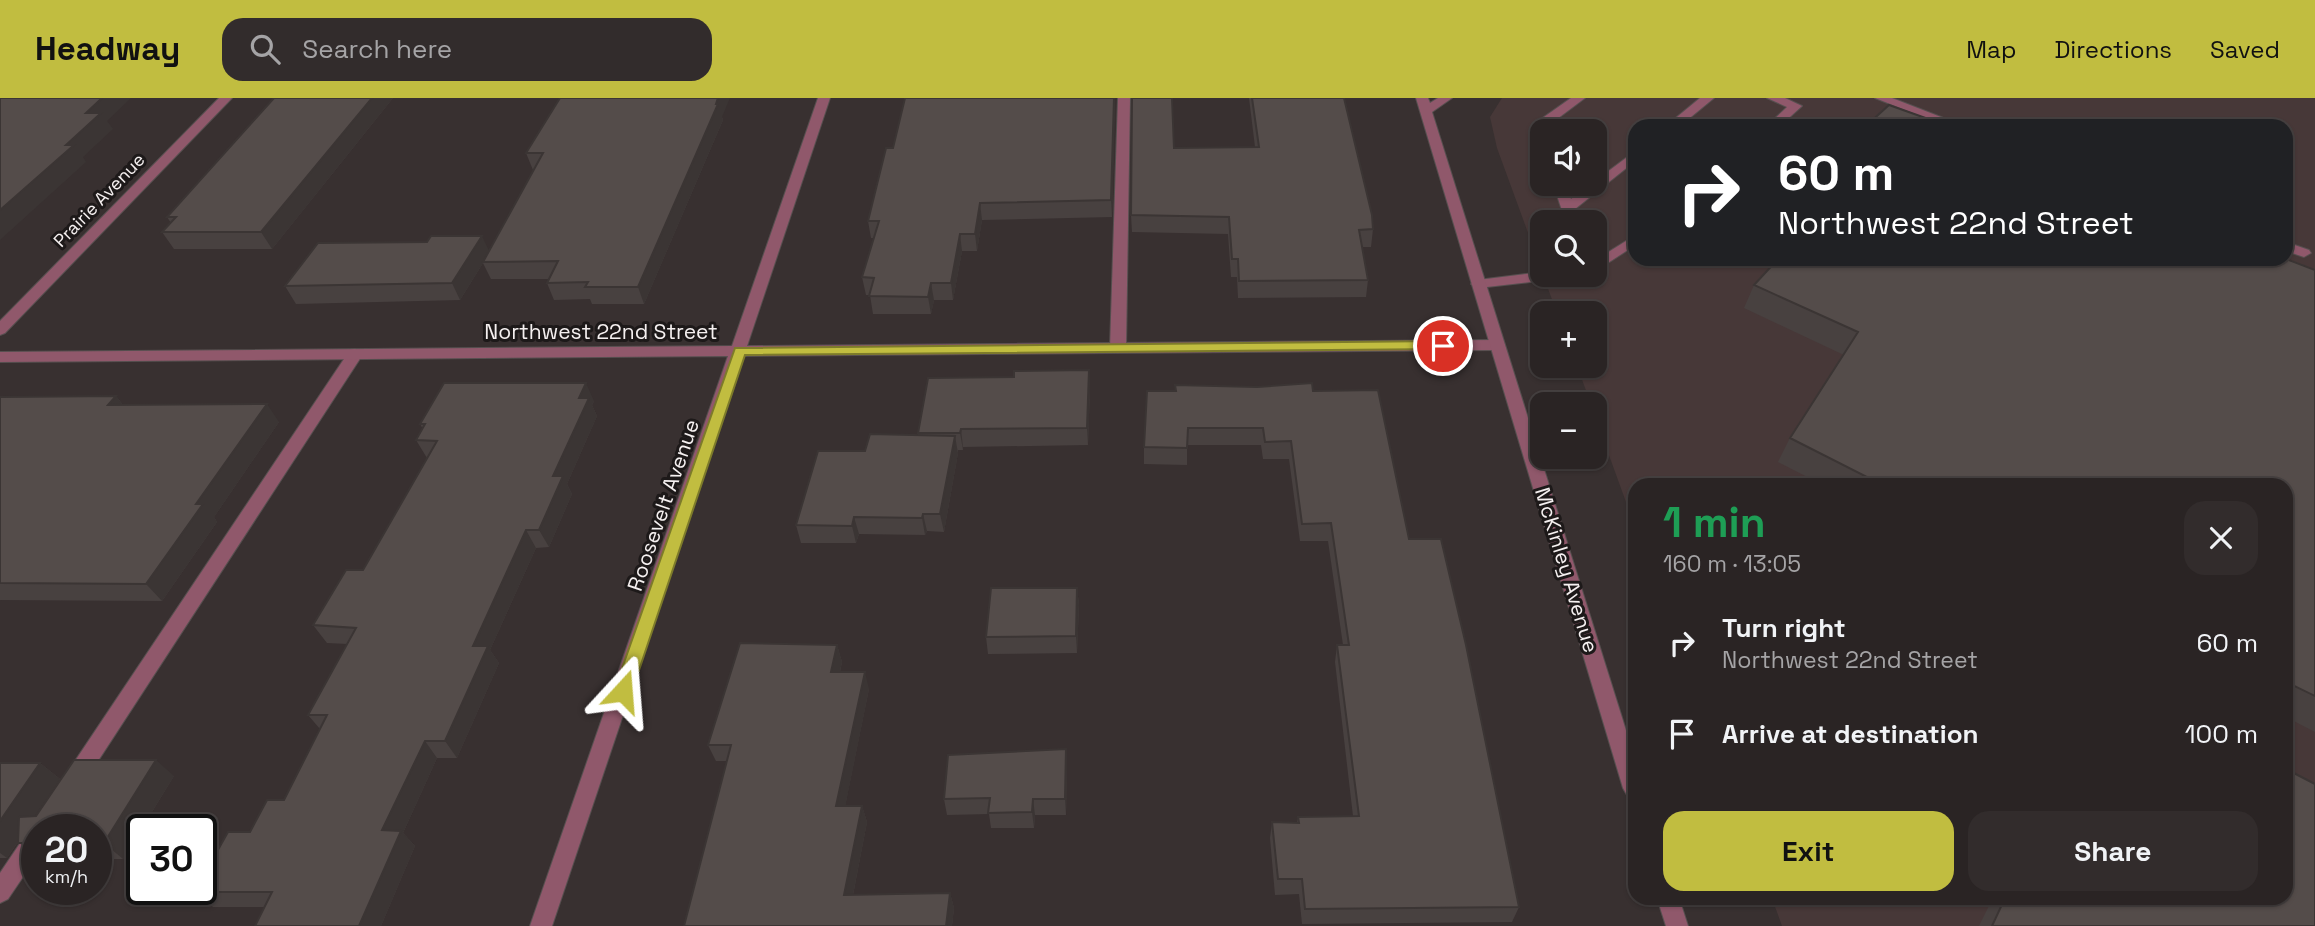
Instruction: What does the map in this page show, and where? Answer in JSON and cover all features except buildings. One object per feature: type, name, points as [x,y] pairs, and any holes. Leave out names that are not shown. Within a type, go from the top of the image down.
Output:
[{"type":"street","name":"Prairie Avenue","points":[[0,330],[226,98]]},
{"type":"street","name":"Roosevelt Avenue","points":[[541,926],[740,351],[824,98]]},
{"type":"street","points":[[1118,348],[1124,98]]},
{"type":"street","points":[[1424,105],[1446,98]]},
{"type":"street","points":[[1549,119],[1579,98]]},
{"type":"street","points":[[1681,119],[1708,98]]},
{"type":"street","points":[[1773,98],[1796,106]]},
{"type":"street","points":[[1781,119],[1808,98]]},
{"type":"street","points":[[1881,98],[1939,119]]},
{"type":"street","name":"McKinley Avenue","points":[[1424,105],[1628,769]]},
{"type":"street","points":[[1564,196],[1568,208],[1628,161]]},
{"type":"street","points":[[1607,259],[1628,244]]},
{"type":"street","points":[[2293,249],[2304,253]]},
{"type":"street","points":[[1478,284],[1530,278]]},
{"type":"street","name":"Northwest 22nd Street","points":[[0,357],[1497,345]]},
{"type":"street","points":[[65,795],[355,354]]},
{"type":"street","points":[[0,892],[21,861]]},
{"type":"street","points":[[1670,905],[1677,926]]},
{"type":"shaded area","points":[[1502,98],[2315,98],[2315,926],[1782,926],[1774,905],[2293,905],[2293,478],[1628,478],[1628,508],[1607,450],[1607,392],[1587,392],[1581,378],[1607,378],[1607,301],[1553,301],[1547,287],[1607,287],[1607,210],[1530,210],[1530,238],[1497,148],[1490,117]]},
{"type":"route","points":[[623,691],[740,351],[1443,346]]}]
